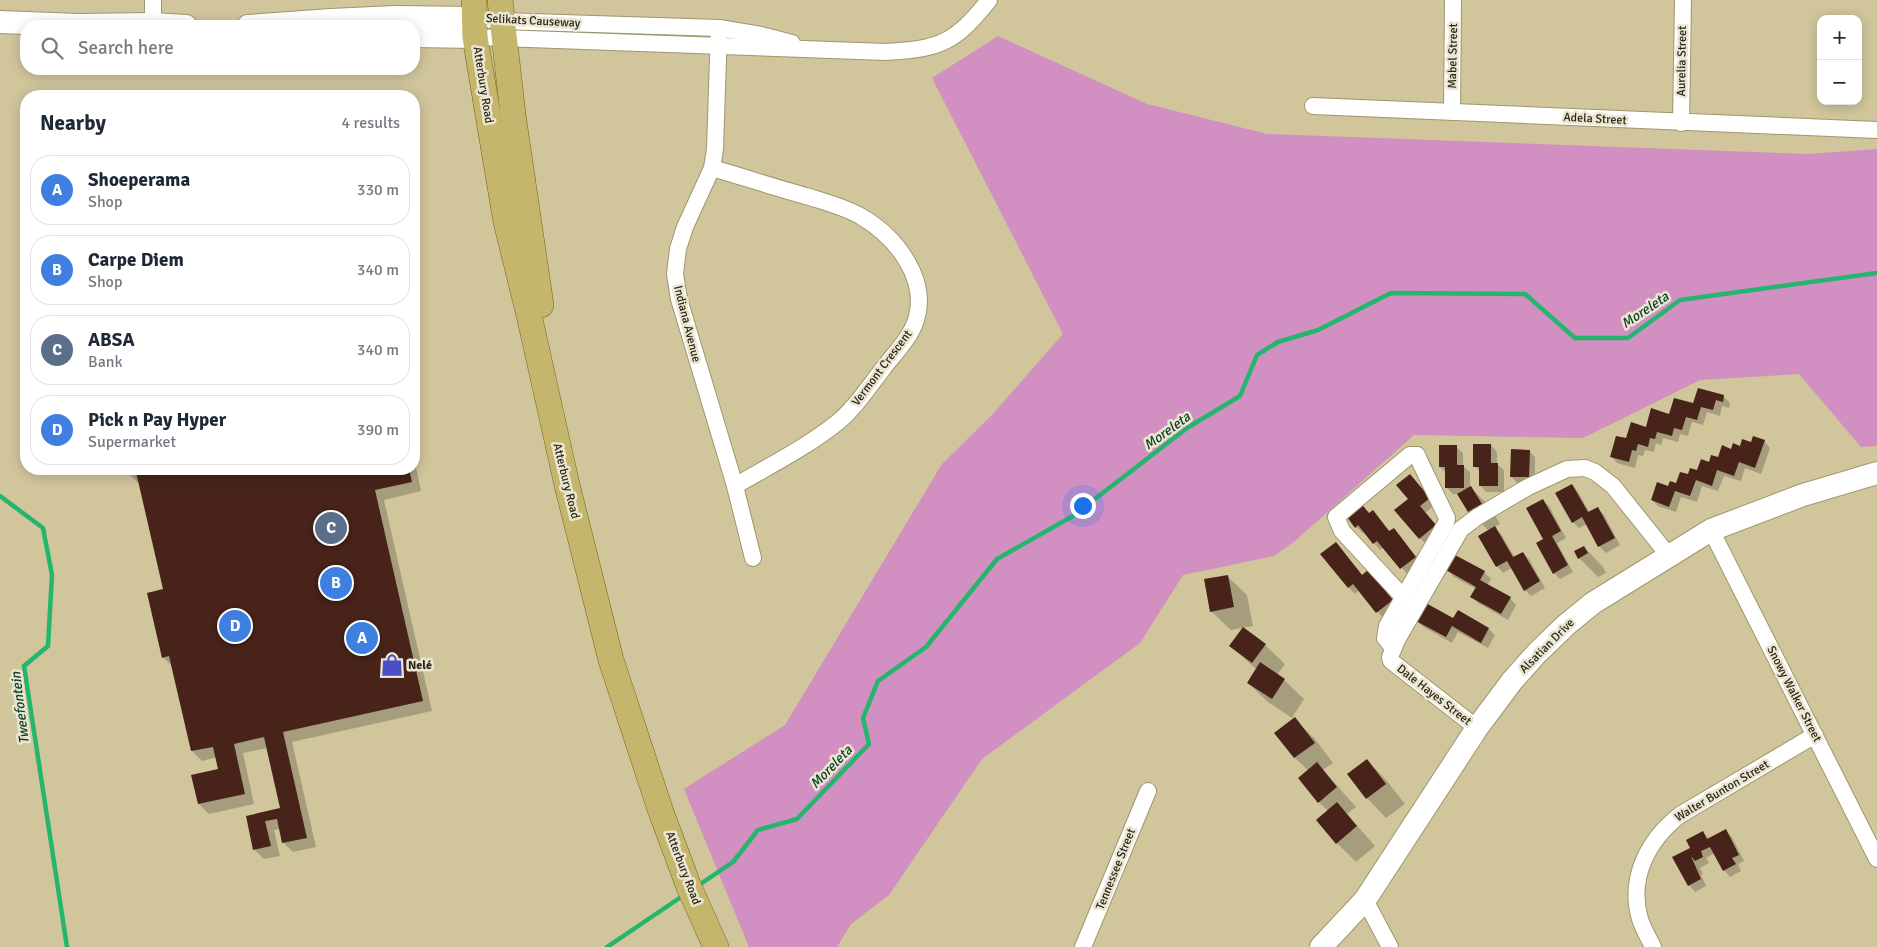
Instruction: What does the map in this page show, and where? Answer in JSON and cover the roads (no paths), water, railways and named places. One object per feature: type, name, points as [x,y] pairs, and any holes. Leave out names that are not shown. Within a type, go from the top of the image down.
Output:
[{"type":"main road","name":"Atterbury Road","points":[[475,18],[506,222],[529,315],[566,486],[611,660],[680,842],[704,887],[721,940]]},
{"type":"main road","name":"Atterbury Road","points":[[501,20],[526,209],[543,314],[574,454],[610,600],[680,842]]},
{"type":"street","points":[[153,0],[153,20]]},
{"type":"street","name":"Selikats Causeway","points":[[501,20],[618,41],[718,48],[886,52],[932,47],[957,35],[989,0]]},
{"type":"street","name":"Mabel Street","points":[[1452,112],[1453,0]]},
{"type":"street","name":"Aurelia Street","points":[[1681,123],[1683,0]]},
{"type":"street","name":"Selikats Causeway","points":[[331,20],[394,17],[475,18],[719,28],[761,35],[816,50]]},
{"type":"street","name":"Selikats Causeway","points":[[420,34],[475,18]]},
{"type":"street","points":[[0,22],[20,23]]},
{"type":"street","name":"Indiana Avenue","points":[[719,28],[715,149],[712,168],[681,238],[675,274],[681,308],[735,486],[753,558]]},
{"type":"street","name":"Adela Street","points":[[1313,106],[1877,130]]},
{"type":"street","name":"Vermont Crescent","points":[[712,168],[824,202],[861,216],[886,235],[899,249],[910,268],[916,284],[918,297],[918,312],[915,323],[850,411],[824,432],[735,486]]},
{"type":"street","points":[[1392,655],[1385,638],[1387,626],[1404,598],[1446,523],[1447,518],[1417,455],[1410,454],[1336,517],[1342,531],[1404,598]]},
{"type":"street","points":[[1392,655],[1462,529],[1477,517],[1528,487],[1568,469],[1585,468],[1595,472],[1613,486],[1669,556]]},
{"type":"street","name":"Alsatian Drive","points":[[1321,947],[1364,900],[1477,728],[1512,681],[1537,652],[1566,625],[1593,603],[1711,530],[1803,495],[1877,473]]},
{"type":"street","name":"Snowy Walker Street","points":[[1711,530],[1877,858]]},
{"type":"street","name":"Dale Hayes Street","points":[[1392,655],[1477,728]]},
{"type":"street","name":"Walter Bunton Street","points":[[1653,947],[1640,922],[1636,896],[1642,863],[1654,840],[1680,815],[1815,735]]},
{"type":"street","name":"Tennessee Street","points":[[1083,947],[1148,791]]},
{"type":"street","points":[[1364,900],[1390,947]]},
{"type":"waterway","name":"Moreleta","points":[[696,887],[733,862],[758,830],[797,819],[869,744],[863,718],[878,681],[926,647],[997,559],[1073,516],[1187,428],[1240,396],[1257,355],[1278,342],[1318,330],[1391,293],[1525,294],[1575,338],[1628,338],[1680,300],[1877,273]]},
{"type":"waterway","name":"Tweefontein","points":[[0,496],[43,528],[52,575],[48,646],[24,666],[67,947]]},
{"type":"waterway","name":"Moreleta","points":[[607,947],[684,895]]},
{"type":"place","name":"ABSA","points":[[331,528]]},
{"type":"place","name":"Carpe Diem","points":[[336,583]]},
{"type":"place","name":"Pick n Pay Hyper","points":[[235,626]]},
{"type":"place","name":"Shoeperama","points":[[362,638]]},
{"type":"place","name":"Nelé","points":[[392,665]]}]
